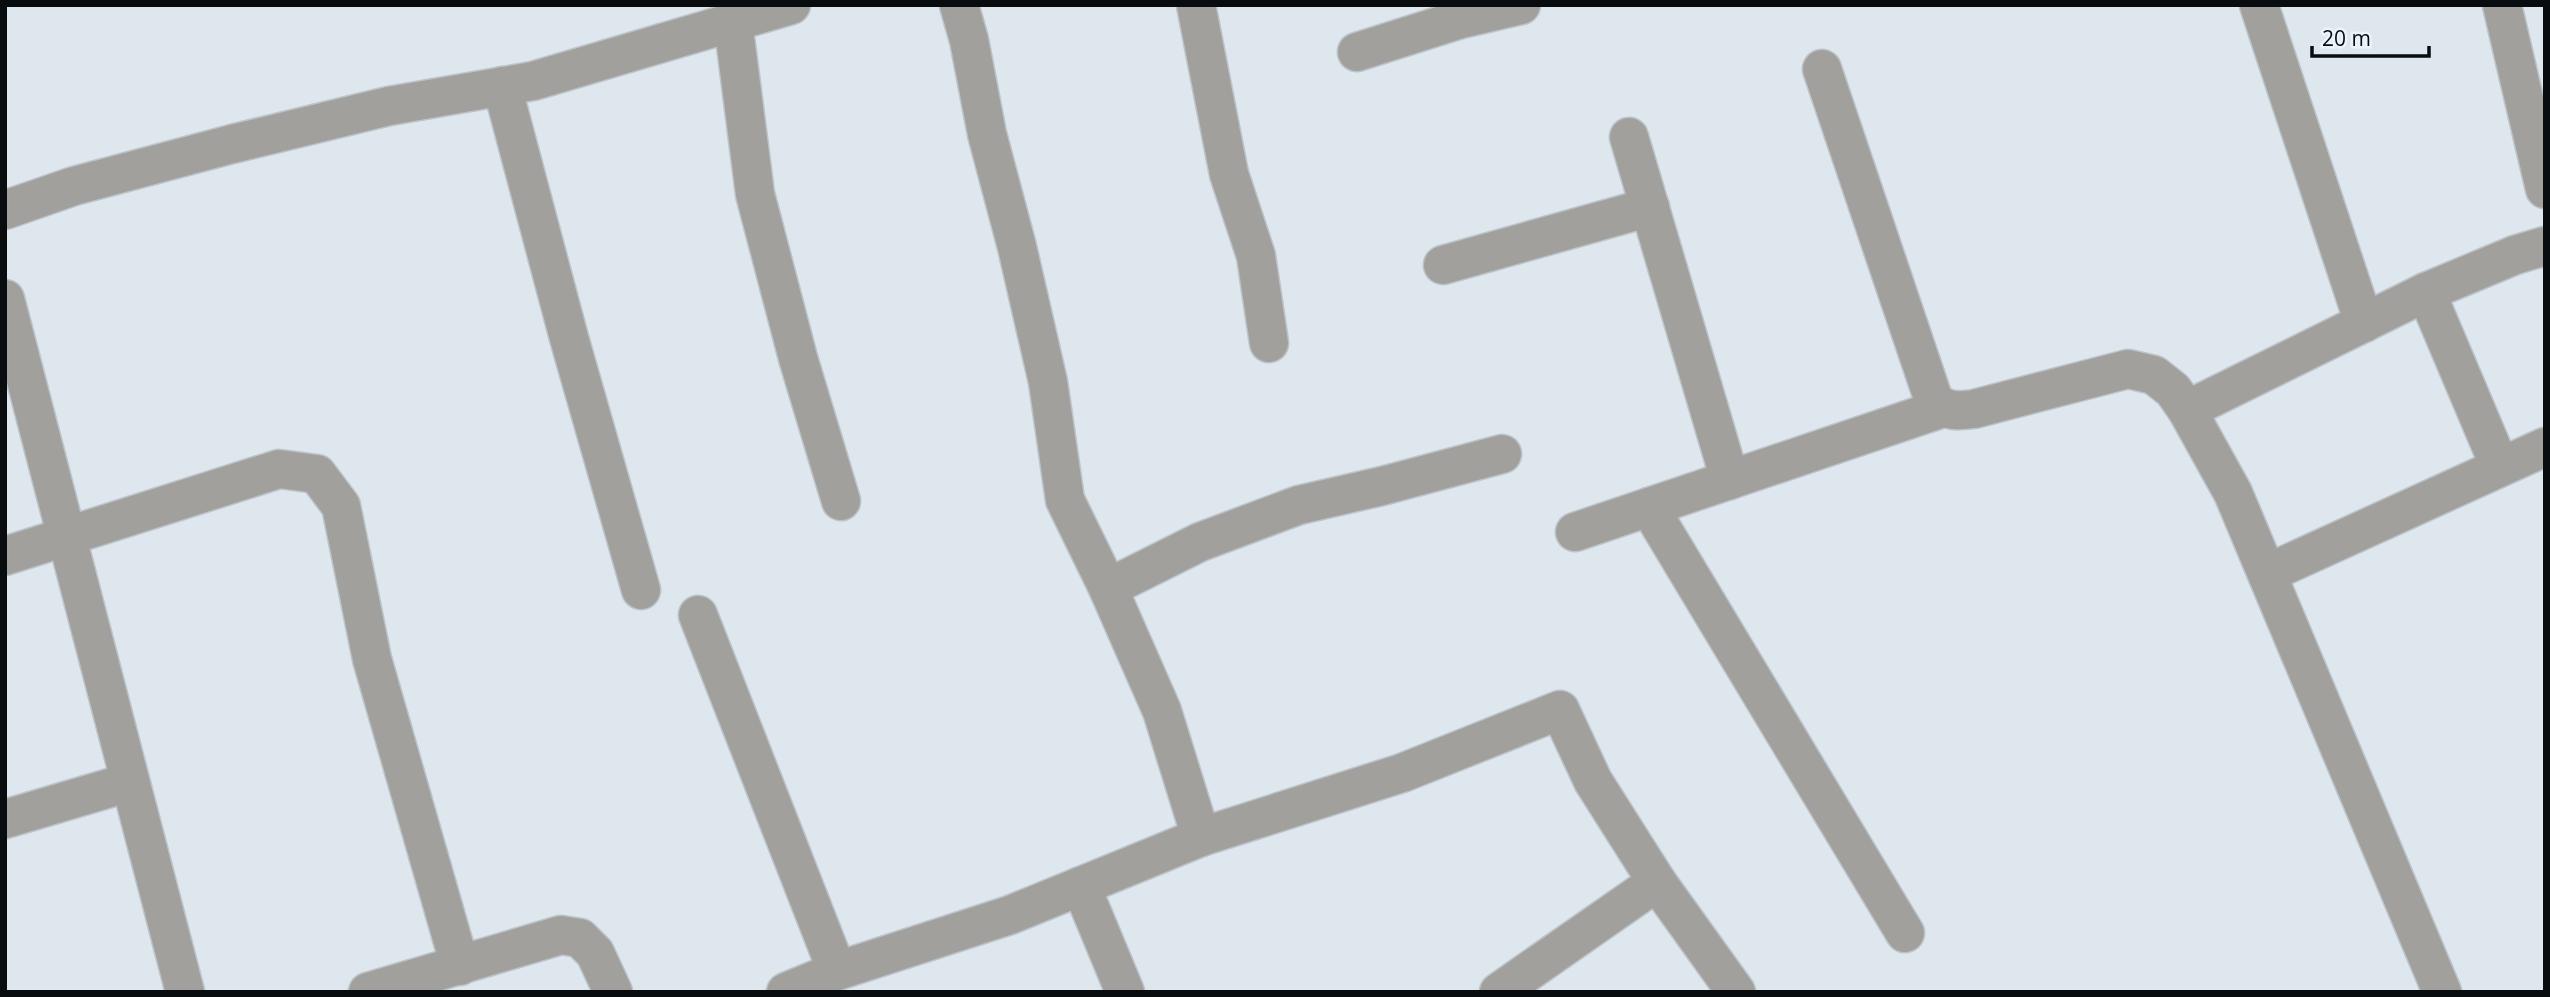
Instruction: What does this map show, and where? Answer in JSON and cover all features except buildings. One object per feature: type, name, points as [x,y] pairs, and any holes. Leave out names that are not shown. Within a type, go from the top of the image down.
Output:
[{"type":"street","points":[[5,210],[74,186],[232,144],[388,106],[533,81],[791,5]]},
{"type":"street","points":[[959,5],[970,40],[987,134],[1017,247],[1048,382],[1065,500],[1108,587],[1162,711],[1201,837]]},
{"type":"street","points":[[1196,5],[1229,174],[1256,256],[1269,343]]},
{"type":"street","points":[[1357,52],[1459,12],[1521,5]]},
{"type":"street","points":[[2259,5],[2364,323]]},
{"type":"street","points":[[2502,5],[2545,189]]},
{"type":"street","points":[[733,22],[755,194],[798,358],[842,501]]},
{"type":"street","points":[[1822,69],[1928,390],[1934,401],[1954,412],[1974,409],[2128,369],[2154,375],[2173,390],[2187,410],[2233,493],[2442,992]]},
{"type":"street","points":[[502,86],[569,338],[641,590]]},
{"type":"street","points":[[1629,137],[1730,480]]},
{"type":"street","points":[[1443,265],[1650,208]]},
{"type":"street","points":[[2187,410],[2426,292],[2515,255],[2545,246]]},
{"type":"street","points":[[2426,292],[2500,467]]},
{"type":"street","points":[[5,299],[185,992]]},
{"type":"street","points":[[1574,532],[1943,408]]},
{"type":"street","points":[[2268,573],[2545,447]]},
{"type":"street","points":[[1108,587],[1200,542],[1299,505],[1502,454]]},
{"type":"street","points":[[5,556],[279,469],[317,474],[341,506],[372,659],[448,976]]},
{"type":"street","points":[[1649,507],[1905,933]]},
{"type":"street","points":[[698,615],[837,971]]},
{"type":"street","points":[[786,992],[837,971],[1010,915],[1201,837],[1402,773],[1560,710],[1593,781],[1657,882],[1736,992]]},
{"type":"street","points":[[5,819],[130,782]]},
{"type":"street","points":[[1499,992],[1657,882]]},
{"type":"street","points":[[1081,886],[1125,992]]},
{"type":"street","points":[[368,992],[448,976],[561,935],[580,938],[595,953],[613,992]]}]
